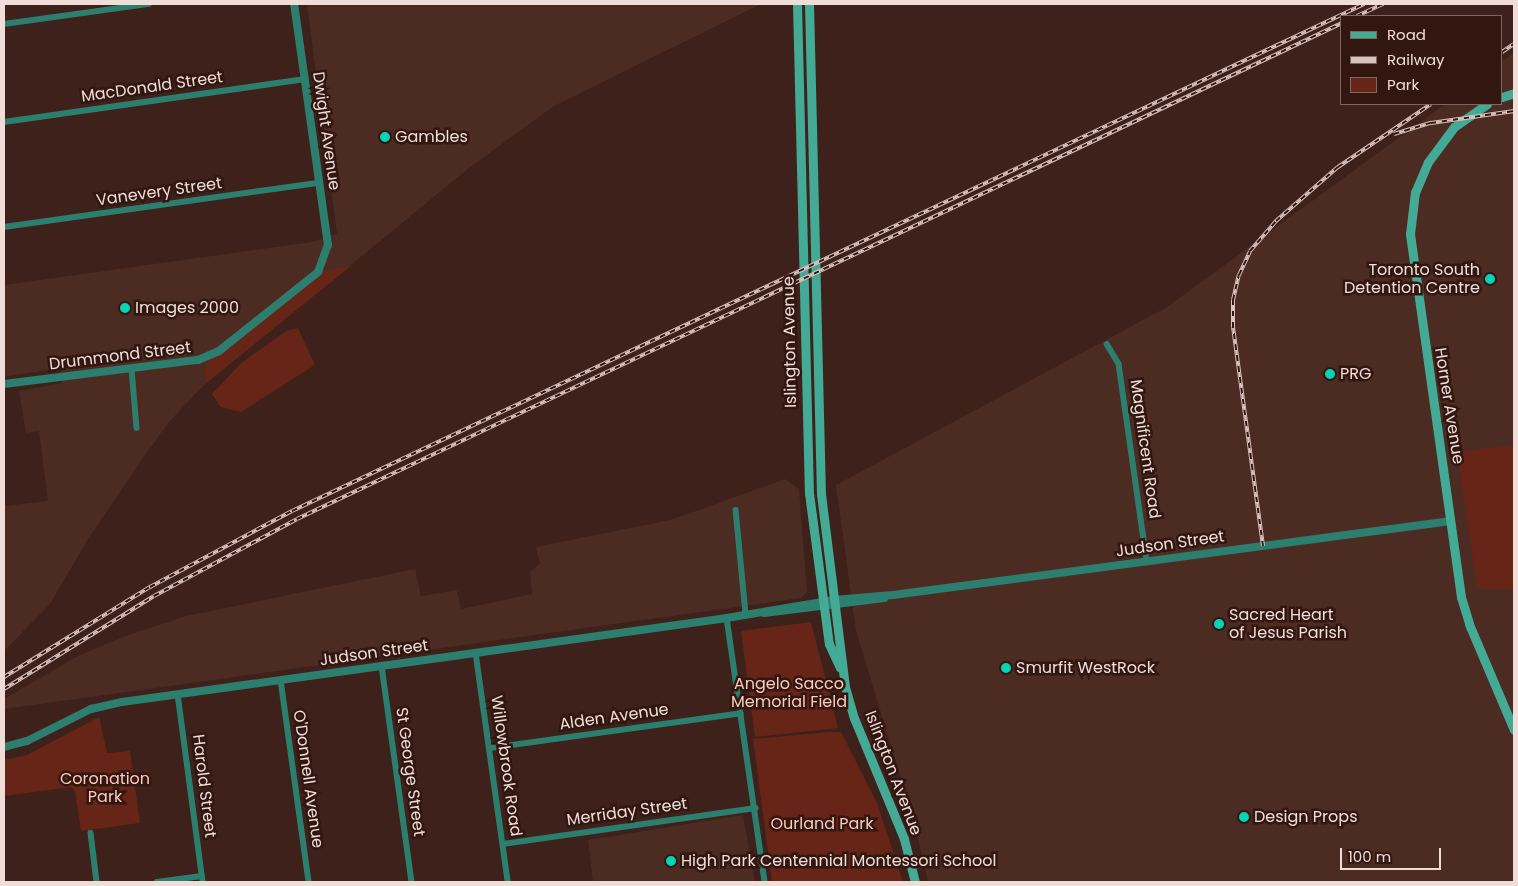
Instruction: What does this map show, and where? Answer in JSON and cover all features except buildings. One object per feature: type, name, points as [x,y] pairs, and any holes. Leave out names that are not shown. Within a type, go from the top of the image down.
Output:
[{"type":"main road","name":"Islington Avenue","points":[[797,4],[809,493],[830,644],[843,675]]},
{"type":"main road","name":"Islington Avenue","points":[[809,4],[821,494],[843,675],[854,718],[904,839],[915,882]]},
{"type":"main road","name":"Horner Avenue","points":[[1485,105],[1454,127],[1437,148],[1421,176],[1410,218],[1418,308],[1463,606],[1514,730]]},
{"type":"street","points":[[4,24],[149,4]]},
{"type":"street","name":"Dwight Avenue","points":[[294,4],[328,245],[324,261]]},
{"type":"street","name":"MacDonald Street","points":[[4,122],[305,79]]},
{"type":"street","name":"Vanevery Street","points":[[4,227],[319,183]]},
{"type":"street","name":"Drummond Street","points":[[4,384],[198,360],[219,351],[313,277],[324,261]]},
{"type":"street","name":"Magnificent Road","points":[[1107,344],[1119,364],[1147,561]]},
{"type":"street","points":[[132,368],[137,428]]},
{"type":"street","points":[[736,510],[746,614]]},
{"type":"street","name":"Judson Street","points":[[4,747],[27,741],[96,707],[178,694],[746,614],[1451,521]]},
{"type":"street","points":[[727,618],[765,882]]},
{"type":"street","name":"Willowbrook Road","points":[[476,653],[508,882]]},
{"type":"street","name":"St George Street","points":[[382,666],[412,882]]},
{"type":"street","name":"O'Donnell Avenue","points":[[281,680],[309,882]]},
{"type":"street","name":"Harold Street","points":[[178,694],[203,879]]},
{"type":"street","name":"Alden Avenue","points":[[490,748],[741,714]]},
{"type":"street","name":"Merriday Street","points":[[503,844],[755,808]]},
{"type":"street","points":[[91,833],[97,882]]},
{"type":"street","points":[[157,882],[203,879]]},
{"type":"shaded area","points":[[307,4],[761,4],[554,106],[469,168],[201,388],[169,422],[143,458],[88,539],[50,604],[4,651],[4,506],[48,501],[39,431],[26,433],[19,391],[62,383],[60,368],[4,377],[4,285],[312,242],[337,234]]},
{"type":"shaded area","points":[[1514,53],[1514,882],[928,882],[914,821],[856,631],[836,485],[1167,307],[1444,105],[1503,105],[1503,60]]},
{"type":"shaded area","points":[[785,479],[799,489],[807,592],[801,598],[4,709],[4,699],[76,657],[125,636],[186,616],[415,569],[421,596],[457,590],[461,609],[532,594],[530,572],[540,563],[536,547],[671,520]]},
{"type":"shaded area","name":"High Park Centennial Montessori School","points":[[743,815],[755,882],[593,882],[588,840]]},
{"type":"green space","points":[[351,266],[206,383],[204,370],[209,360],[327,270]]},
{"type":"green space","points":[[298,328],[315,365],[241,412],[221,407],[212,394],[240,364],[286,331]]},
{"type":"green space","points":[[1514,445],[1514,589],[1481,589],[1477,586],[1457,452]]},
{"type":"green space","name":"Angelo Sacco Memorial Field","points":[[811,622],[838,728],[755,737],[741,631]]},
{"type":"green space","name":"Coronation Park","points":[[99,717],[107,753],[130,751],[140,823],[81,831],[75,791],[71,787],[4,796],[4,760],[27,755]]},
{"type":"green space","name":"Ourland Park","points":[[841,732],[877,803],[903,882],[772,882],[753,739]]},
{"type":"railway","points":[[1341,15],[1364,4]]},
{"type":"railway","points":[[1359,15],[1383,4]]},
{"type":"railway","points":[[4,677],[150,587],[292,511],[1340,15]]},
{"type":"railway","points":[[4,689],[154,596],[297,519],[1340,24]]},
{"type":"railway","points":[[1503,51],[1514,44]]},
{"type":"railway","points":[[1263,546],[1233,327],[1233,300],[1239,275],[1250,251],[1276,221],[1338,167],[1430,105]]},
{"type":"railway","points":[[1394,134],[1431,123],[1514,111]]},
{"type":"place","name":"Gambles","points":[[385,137]]},
{"type":"place","name":"Toronto South Detention Centre","points":[[1490,279]]},
{"type":"place","name":"Images 2000","points":[[125,308]]},
{"type":"place","name":"PRG","points":[[1330,374]]},
{"type":"place","name":"Sacred Heart of Jesus Parish","points":[[1219,624]]},
{"type":"place","name":"Smurfit WestRock","points":[[1006,668]]},
{"type":"place","name":"Design Props","points":[[1244,817]]},
{"type":"place","name":"High Park Centennial Montessori School","points":[[671,861]]}]
